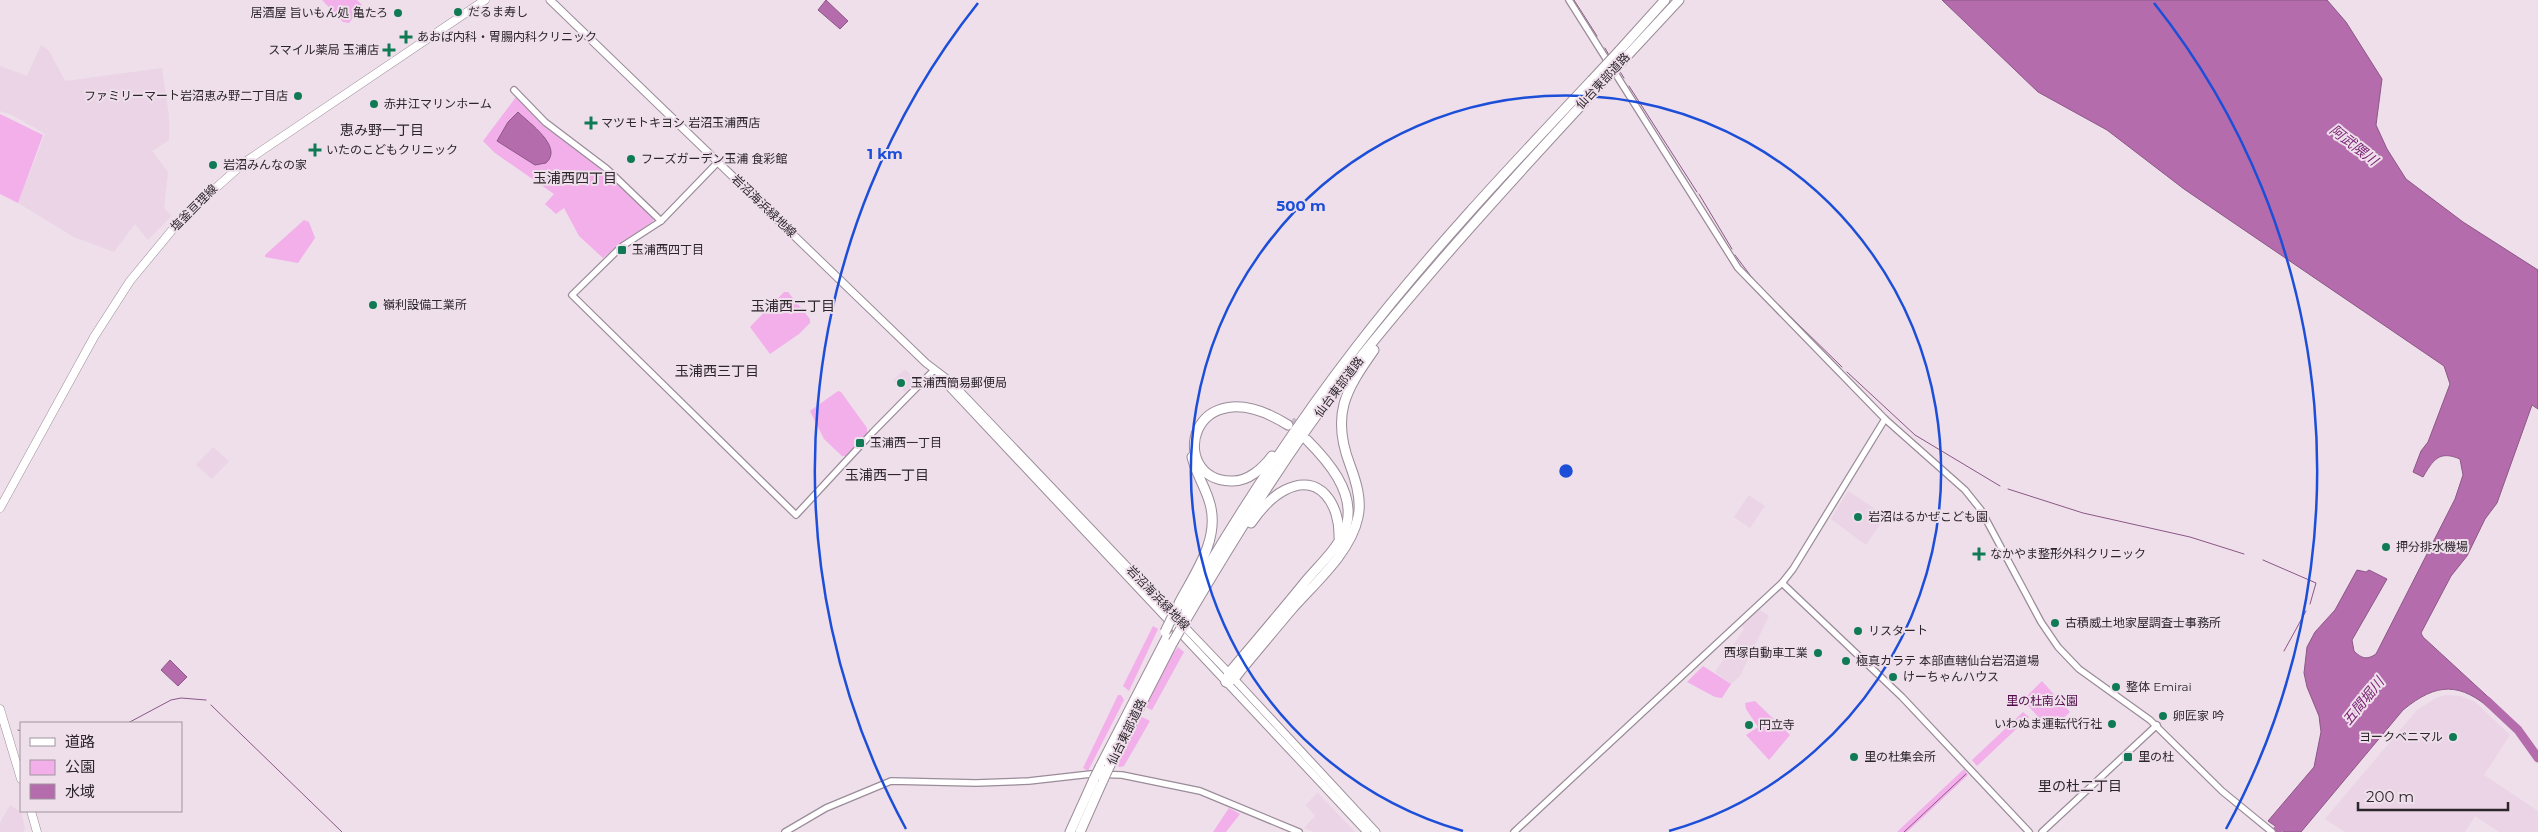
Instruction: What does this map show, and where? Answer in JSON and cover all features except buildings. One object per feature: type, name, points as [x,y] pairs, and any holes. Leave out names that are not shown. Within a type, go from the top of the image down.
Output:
[{"type":"highway","name":"仙台東部道路","points":[[1623,54],[1665,0]]},
{"type":"highway","name":"仙台東部道路","points":[[1105,767],[1142,681],[1181,612],[1228,534],[1283,449],[1353,351],[1491,187],[1679,0]]},
{"type":"highway","name":"仙台東部道路","points":[[1181,612],[1352,369],[1442,260],[1595,83]]},
{"type":"highway","points":[[1230,678],[1332,564],[1345,545],[1358,516],[1359,502],[1341,436],[1340,422],[1344,398],[1364,364],[1442,260]]},
{"type":"highway","points":[[1181,612],[1206,552],[1212,529],[1211,506],[1190,453],[1190,440],[1196,421],[1214,405],[1238,401],[1270,410],[1289,423],[1252,409],[1235,406],[1211,412],[1198,427],[1194,439],[1195,453],[1206,471],[1223,480],[1241,480],[1263,467],[1328,378],[1384,312]]},
{"type":"highway","points":[[1230,678],[1330,553],[1346,524],[1347,508],[1344,494],[1330,465],[1308,438],[1332,461],[1344,481],[1351,502],[1353,529]]},
{"type":"highway","points":[[1181,612],[1256,516],[1283,491],[1296,486],[1310,487],[1328,496],[1339,516],[1339,538]]},
{"type":"highway","name":"仙台東部道路","points":[[1070,832],[1099,780],[1168,636]]},
{"type":"highway","name":"仙台東部道路","points":[[1080,832],[1099,780]]},
{"type":"main road","name":"塩釜亘理線","points":[[0,508],[109,313],[135,275],[182,218],[245,162],[485,0]]},
{"type":"main road","name":"岩沼海浜緑地線","points":[[550,0],[934,370],[1376,832]]},
{"type":"main road","name":"岩沼海浜緑地線","points":[[1230,678],[1366,832]]},
{"type":"main road","points":[[0,709],[20,776]]},
{"type":"main road","points":[[31,812],[37,832]]},
{"type":"street","points":[[1569,0],[1738,268],[1885,419],[1965,490],[1981,510],[2041,622],[2066,656],[2080,669],[2157,725],[2222,791],[2272,832]]},
{"type":"street","points":[[514,90],[545,122],[607,169],[661,221]]},
{"type":"street","points":[[718,162],[661,221],[621,247],[572,296],[796,515],[934,370]]},
{"type":"street","points":[[1514,832],[1782,583],[1885,419]]},
{"type":"street","points":[[1782,583],[1902,696],[2030,832]]},
{"type":"street","points":[[2042,832],[2157,725]]},
{"type":"street","points":[[785,832],[826,808],[891,781],[976,783],[1091,774],[1122,775],[1200,791],[1299,832]]},
{"type":"shaded area","points":[[41,45],[49,51],[65,81],[162,68],[169,116],[169,140],[152,151],[168,172],[164,208],[171,216],[148,240],[135,224],[114,252],[74,237],[18,203],[45,134],[12,115],[0,111],[0,66],[27,76]]},
{"type":"shaded area","points":[[905,369],[917,381],[905,392],[893,380]]},
{"type":"shaded area","points":[[213,447],[229,461],[212,479],[196,465]]},
{"type":"shaded area","name":"岩沼はるかぜこども園","points":[[1848,491],[1886,516],[1866,545],[1831,519]]},
{"type":"shaded area","points":[[1749,495],[1765,506],[1750,528],[1734,517]]},
{"type":"shaded area","points":[[1759,609],[1769,616],[1740,676],[1731,684],[1715,672],[1744,629],[1741,626]]},
{"type":"shaded area","points":[[2446,695],[2461,696],[2475,702],[2510,735],[2484,775],[2538,811],[2538,832],[2499,832],[2475,816],[2465,832],[2345,832],[2325,819],[2417,710],[2436,698]]},
{"type":"shaded area","points":[[1318,792],[1355,832],[1314,832],[1304,828],[1315,816],[1306,805]]},
{"type":"shaded area","points":[[10,805],[21,812],[25,828],[23,832],[0,832],[0,823]]},
{"type":"green space","points":[[322,0],[357,0],[362,5],[349,23],[343,22]]},
{"type":"green space","points":[[516,97],[543,125],[605,171],[654,219],[652,222],[622,242],[603,258],[579,236],[564,208],[556,214],[545,204],[554,194],[495,153],[483,141]]},
{"type":"green space","points":[[0,114],[43,135],[18,203],[0,194]]},
{"type":"green space","points":[[304,220],[309,222],[315,238],[298,263],[265,257],[265,255]]},
{"type":"green space","points":[[784,292],[788,292],[810,319],[810,323],[799,334],[770,354],[750,327]]},
{"type":"green space","points":[[838,391],[841,392],[867,428],[867,433],[846,456],[842,456],[824,439],[810,411]]},
{"type":"green space","points":[[1153,626],[1158,629],[1129,691],[1123,686]]},
{"type":"green space","points":[[1178,647],[1184,652],[1152,710],[1143,706],[1166,663]]},
{"type":"green space","points":[[1703,666],[1731,684],[1722,698],[1715,697],[1687,682]]},
{"type":"green space","name":"里の杜南公園","points":[[2042,681],[2070,712],[2050,730],[2023,700]]},
{"type":"green space","points":[[1118,695],[1121,695],[1124,700],[1088,771],[1083,768]]},
{"type":"green space","points":[[1755,701],[1790,735],[1769,760],[1746,735],[1758,727],[1746,709],[1745,703]]},
{"type":"green space","points":[[2023,712],[2029,717],[1977,766],[1972,760]]},
{"type":"green space","points":[[1140,716],[1150,721],[1124,766],[1115,765]]},
{"type":"green space","points":[[1964,769],[1968,775],[1907,832],[1897,832]]},
{"type":"green space","points":[[1229,808],[1240,814],[1226,832],[1213,832]]},
{"type":"water","points":[[826,0],[848,21],[840,29],[818,10]]},
{"type":"water","name":"阿武隈川","points":[[1942,0],[2327,0],[2346,22],[2382,79],[2376,125],[2387,149],[2406,179],[2463,222],[2538,270],[2538,409],[2532,405],[2497,503],[2485,519],[2467,556],[2451,576],[2421,633],[2423,637],[2498,706],[2493,711],[2470,695],[2448,689],[2427,694],[2415,701],[2403,710],[2301,832],[2284,832],[2268,821],[2314,767],[2321,732],[2319,716],[2307,687],[2304,673],[2307,647],[2315,632],[2335,610],[2357,570],[2366,572],[2369,570],[2387,579],[2352,640],[2354,651],[2360,656],[2367,658],[2376,654],[2455,499],[2463,475],[2460,459],[2453,456],[2437,458],[2423,477],[2413,472],[2421,451],[2428,442],[2450,384],[2444,366],[2184,189],[2107,130],[2038,92]]},
{"type":"water","points":[[518,112],[548,143],[551,150],[550,157],[546,163],[535,165],[497,141],[508,122]]},
{"type":"water","points":[[170,660],[187,677],[178,686],[161,670]]},
{"type":"waterway","points":[[1574,0],[1597,36]]},
{"type":"waterway","points":[[1605,48],[1610,57]]},
{"type":"waterway","points":[[1619,70],[1624,78]]},
{"type":"waterway","points":[[1629,86],[1697,192]]},
{"type":"waterway","points":[[1699,194],[1732,249]]},
{"type":"waterway","points":[[1735,255],[1753,279]]},
{"type":"waterway","points":[[1759,286],[1842,367]]},
{"type":"waterway","points":[[1847,372],[1915,435],[2000,486]]},
{"type":"waterway","points":[[2008,489],[2083,513],[2190,537],[2244,554]]},
{"type":"waterway","points":[[2263,560],[2316,583],[2310,604]]},
{"type":"waterway","points":[[2284,651],[2306,611]]},
{"type":"waterway","points":[[130,722],[171,700],[181,698],[206,700]]},
{"type":"waterway","name":"五間堀川","points":[[2487,701],[2518,730],[2538,758]]},
{"type":"waterway","points":[[211,705],[342,832]]},
{"type":"waterway","points":[[1904,832],[1966,774]]},
{"type":"waterway","name":"五間堀川","points":[[2276,832],[2286,820]]},
{"type":"tunnel","points":[[1291,421],[1310,436]]},
{"type":"place","name":"だるま寿し","points":[[458,12]]},
{"type":"place","name":"居酒屋 旨いもん処 亀たろ","points":[[398,13]]},
{"type":"place","name":"あおば内科・胃腸内科クリニック","points":[[406,37]]},
{"type":"place","name":"スマイル薬局 玉浦店","points":[[389,50]]},
{"type":"place","name":"ファミリーマート岩沼恵み野二丁目店","points":[[298,96]]},
{"type":"place","name":"赤井江マリンホーム","points":[[374,104]]},
{"type":"place","name":"マツモトキヨシ 岩沼玉浦西店","points":[[591,123]]},
{"type":"place","name":"いたのこどもクリニック","points":[[315,150]]},
{"type":"place","name":"フーズガーデン玉浦 食彩館","points":[[631,159]]},
{"type":"place","name":"岩沼みんなの家","points":[[213,165]]},
{"type":"place","name":"玉浦西四丁目","points":[[622,250]]},
{"type":"place","name":"嶺利設備工業所","points":[[373,305]]},
{"type":"place","name":"玉浦西簡易郵便局","points":[[901,383]]},
{"type":"place","name":"玉浦西一丁目","points":[[860,443]]},
{"type":"place","name":"岩沼はるかぜこども園","points":[[1858,517]]},
{"type":"place","name":"押分排水機場","points":[[2386,547]]},
{"type":"place","name":"なかやま整形外科クリニック","points":[[1979,554]]},
{"type":"place","name":"古積威土地家屋調査士事務所","points":[[2055,623]]},
{"type":"place","name":"リスタート","points":[[1858,631]]},
{"type":"place","name":"西塚自動車工業","points":[[1818,653]]},
{"type":"place","name":"極真カラテ 本部直轄仙台岩沼道場","points":[[1846,661]]},
{"type":"place","name":"けーちゃんハウス","points":[[1893,677]]},
{"type":"place","name":"整体 Emirai","points":[[2116,687]]},
{"type":"place","name":"卵匠家 吟","points":[[2163,716]]},
{"type":"place","name":"いわぬま運転代行社","points":[[2112,724]]},
{"type":"place","name":"円立寺","points":[[1749,725]]},
{"type":"place","name":"ヨークベニマル","points":[[2453,737]]},
{"type":"place","name":"里の杜集会所","points":[[1854,757]]},
{"type":"place","name":"里の杜","points":[[2128,757]]},
{"type":"district","name":"恵み野一丁目","points":[[382,130]]},
{"type":"district","name":"玉浦西四丁目","points":[[575,178]]},
{"type":"district","name":"玉浦西二丁目","points":[[793,306]]},
{"type":"district","name":"玉浦西三丁目","points":[[717,371]]},
{"type":"district","name":"玉浦西一丁目","points":[[887,475]]},
{"type":"district","name":"里の杜二丁目","points":[[2080,786]]}]
